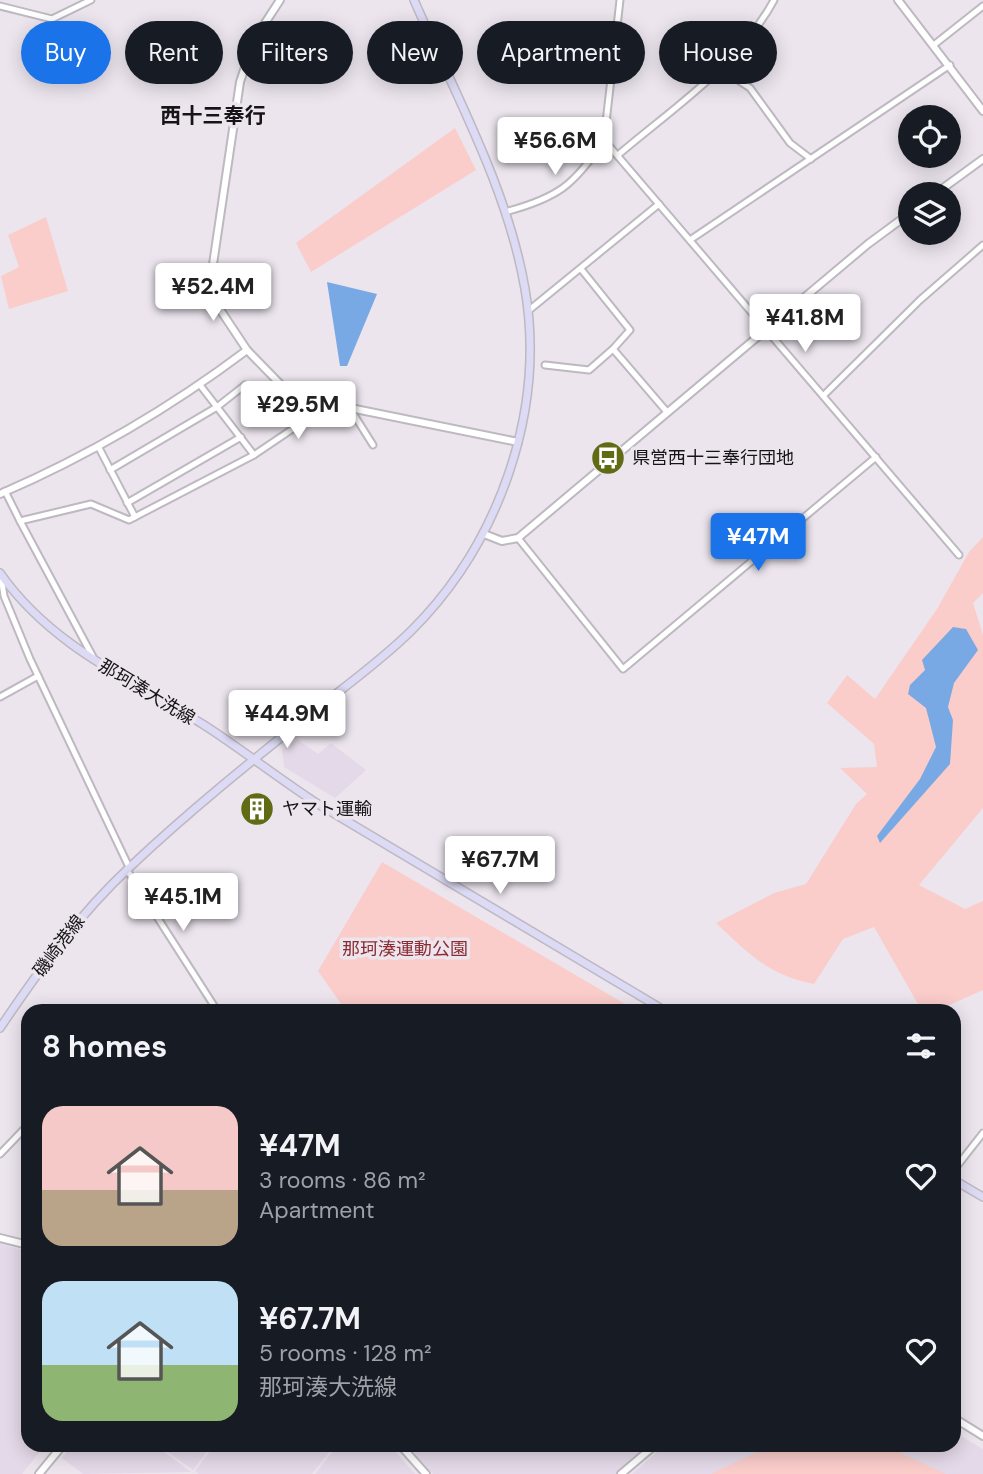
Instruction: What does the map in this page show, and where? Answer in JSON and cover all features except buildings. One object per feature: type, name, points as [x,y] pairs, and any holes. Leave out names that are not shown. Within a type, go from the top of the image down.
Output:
[{"type":"main road","name":"磯崎港線","points":[[0,1028],[79,916],[128,868],[411,631],[447,591],[484,534],[502,494],[518,442],[528,371],[528,312],[517,248],[505,212],[414,0]]},
{"type":"main road","name":"那珂湊大洗線","points":[[1,574],[47,627],[95,661],[223,737],[253,761],[318,804],[654,1004]]},
{"type":"main road","points":[[961,1184],[983,1197]]},
{"type":"street","points":[[0,6],[52,19],[91,0]]},
{"type":"street","points":[[280,0],[254,40],[240,82],[212,271],[221,311],[247,350],[285,388],[328,405],[518,442]]},
{"type":"street","points":[[505,212],[545,201],[584,170],[604,140],[620,0]]},
{"type":"street","points":[[759,21],[774,0]]},
{"type":"street","points":[[898,0],[935,44],[983,111]]},
{"type":"street","points":[[935,44],[983,6]]},
{"type":"street","points":[[690,240],[950,65]]},
{"type":"street","points":[[618,155],[702,84]]},
{"type":"street","points":[[744,84],[750,88],[790,142],[811,159]]},
{"type":"street","points":[[604,140],[959,555]]},
{"type":"street","points":[[951,182],[983,159]]},
{"type":"street","points":[[528,312],[659,204]]},
{"type":"street","points":[[484,534],[502,541],[518,537],[898,223]]},
{"type":"street","points":[[824,396],[919,300],[983,245]]},
{"type":"street","points":[[545,365],[589,370],[631,330],[580,269]]},
{"type":"street","points":[[613,349],[667,412]]},
{"type":"street","points":[[95,661],[78,635],[3,493],[98,446],[200,385],[247,350]]},
{"type":"street","points":[[200,385],[254,455]]},
{"type":"street","points":[[110,470],[217,407],[245,385],[276,414],[303,422]]},
{"type":"street","points":[[20,521],[92,504],[129,520],[254,455],[328,405]]},
{"type":"street","points":[[351,410],[373,445]]},
{"type":"street","points":[[127,503],[241,437]]},
{"type":"street","points":[[98,446],[135,517]]},
{"type":"street","points":[[518,537],[623,669],[876,457]]},
{"type":"street","points":[[1,574],[4,596],[38,676],[128,868],[213,1004]]},
{"type":"street","points":[[0,697],[38,676]]},
{"type":"street","points":[[0,1154],[21,1132]]},
{"type":"street","points":[[961,1161],[983,1133]]},
{"type":"street","points":[[0,1238],[21,1243]]},
{"type":"street","points":[[961,1422],[983,1436]]},
{"type":"street","points":[[39,1474],[57,1452]]},
{"type":"street","points":[[406,1452],[426,1474]]},
{"type":"street","points":[[621,1474],[646,1452]]},
{"type":"shaded area","points":[[297,739],[318,754],[331,743],[366,770],[335,798],[284,767],[282,750]]},
{"type":"shaded area","points":[[0,1244],[21,1249],[21,1452],[39,1452],[22,1474],[0,1474]]},
{"type":"shaded area","points":[[961,1436],[983,1449],[983,1474],[632,1474],[657,1452],[961,1452]]},
{"type":"shaded area","points":[[67,1452],[164,1452],[191,1472],[83,1474],[62,1458]]},
{"type":"shaded area","points":[[168,1452],[206,1452],[193,1470]]},
{"type":"shaded area","points":[[209,1452],[329,1452],[312,1474],[199,1474],[195,1471]]},
{"type":"shaded area","points":[[332,1452],[395,1452],[415,1474],[315,1474]]},
{"type":"shaded area","points":[[413,1452],[642,1452],[616,1474],[433,1474]]},
{"type":"green space","points":[[455,128],[476,170],[311,272],[296,243]]},
{"type":"green space","points":[[46,217],[68,291],[9,309],[1,276],[19,267],[8,235]]},
{"type":"green space","points":[[983,537],[983,593],[973,603],[983,635],[983,808],[919,885],[965,909],[983,901],[983,990],[952,1004],[918,1004],[874,927],[843,939],[814,984],[784,975],[749,954],[716,923],[774,893],[806,884],[856,804],[867,794],[840,768],[877,767],[874,744],[827,703],[847,675],[875,699],[937,609],[969,552]]},
{"type":"green space","name":"那珂湊運動公園","points":[[382,862],[625,1004],[341,1004],[318,971]]},
{"type":"green space","points":[[757,1452],[899,1452],[946,1474],[711,1474]]},
{"type":"water","points":[[327,282],[377,294],[347,366],[340,366]]},
{"type":"water","points":[[953,627],[966,629],[978,650],[954,683],[948,707],[953,720],[950,764],[880,843],[877,836],[920,779],[936,747],[926,708],[908,694],[910,685],[925,670],[922,660]]},
{"type":"place","name":"県営西十三奉行団地","points":[[608,458]]},
{"type":"place","name":"ヤマト運輸","points":[[257,809]]},
{"type":"district","name":"西十三奉行","points":[[213,116]]}]
